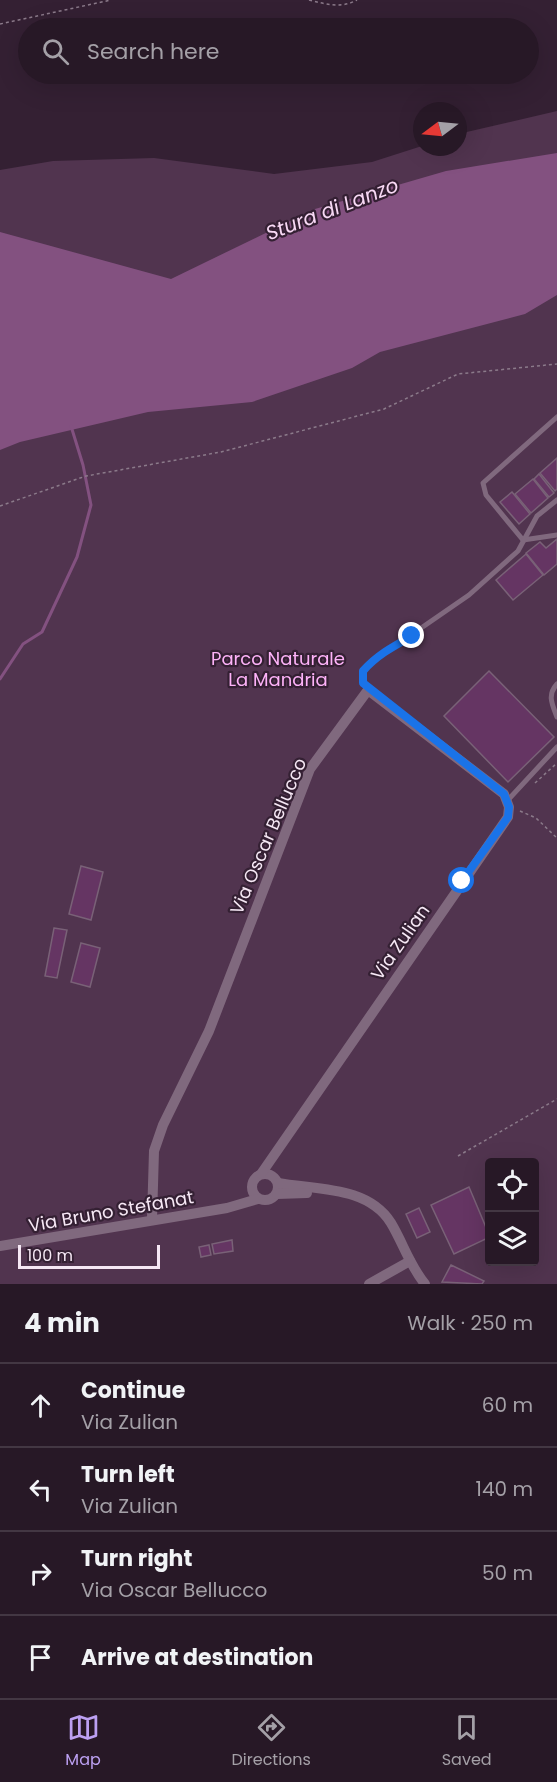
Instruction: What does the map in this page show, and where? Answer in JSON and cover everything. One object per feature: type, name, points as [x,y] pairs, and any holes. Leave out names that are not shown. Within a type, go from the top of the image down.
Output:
[{"type":"street","points":[[368,690],[504,794],[508,804]]},
{"type":"street","name":"Via Oscar Bellucco","points":[[152,1219],[154,1150],[163,1125],[210,1031],[310,769],[368,690]]},
{"type":"street","name":"Via Zulian","points":[[251,1188],[252,1182],[261,1174],[508,817],[508,804]]},
{"type":"street","points":[[271,1159],[276,1185]]},
{"type":"street","points":[[261,1174],[276,1185],[357,1195],[375,1205],[391,1222],[410,1261],[425,1284]]},
{"type":"street","name":"Via Bruno Stefanat","points":[[0,1246],[227,1208],[258,1199],[265,1201],[276,1185]]},
{"type":"street","points":[[227,1208],[251,1188],[258,1199]]},
{"type":"street","points":[[369,1284],[410,1261]]},
{"type":"lane","points":[[523,540],[486,495],[483,483],[557,417]]},
{"type":"lane","points":[[368,690],[363,683],[363,671],[369,664],[469,595],[518,551],[537,516],[557,500]]},
{"type":"lane","points":[[523,540],[557,535]]},
{"type":"lane","points":[[557,684],[550,698],[557,717]]},
{"type":"lane","points":[[508,804],[557,747]]},
{"type":"path","points":[[28,18],[111,0]]},
{"type":"path","points":[[309,0],[347,5],[357,0]]},
{"type":"path","points":[[0,24],[18,20]]},
{"type":"path","points":[[0,506],[86,476],[221,452],[384,409],[458,374],[557,364]]},
{"type":"path","points":[[508,804],[536,818],[557,838]]},
{"type":"path","points":[[458,1156],[557,1099]]},
{"type":"green space","name":"Parco Naturale La Mandria","points":[[557,111],[557,1284],[0,1284],[0,170],[53,161],[154,158],[274,174],[372,162],[413,149],[413,156],[467,156],[467,132]]},
{"type":"water","name":"Stura di Lanzo","points":[[557,153],[557,295],[525,314],[380,352],[352,368],[252,402],[148,412],[20,442],[0,450],[0,232],[171,279],[315,209],[446,171]]},
{"type":"building","points":[[557,458],[557,489],[555,491],[540,473]]},
{"type":"building","points":[[539,474],[554,493],[549,497],[534,479]]},
{"type":"building","points":[[533,479],[548,498],[531,513],[515,494]]},
{"type":"building","points":[[512,492],[530,514],[519,524],[500,502]]},
{"type":"building","points":[[557,539],[557,564],[544,575],[526,553],[540,542],[546,548]]},
{"type":"building","points":[[526,554],[543,575],[513,600],[496,580]]},
{"type":"building","points":[[489,671],[554,737],[508,782],[444,716]]},
{"type":"building","points":[[81,866],[103,872],[91,920],[69,914]]},
{"type":"building","points":[[54,928],[67,930],[57,978],[45,976]]},
{"type":"building","points":[[81,943],[100,948],[90,987],[71,982]]},
{"type":"building","points":[[469,1187],[485,1225],[485,1239],[454,1254],[431,1205]]},
{"type":"building","points":[[419,1208],[430,1232],[417,1238],[406,1214]]},
{"type":"building","points":[[232,1240],[233,1251],[214,1254],[212,1244]]},
{"type":"building","points":[[209,1245],[211,1255],[201,1257],[199,1247]]},
{"type":"building","points":[[451,1265],[484,1281],[482,1284],[442,1282]]},
{"type":"waterway","points":[[0,679],[23,644],[42,632],[77,557],[91,505],[83,465],[71,426]]},
{"type":"route","points":[[412,636],[381,654],[369,664],[363,671],[363,683],[368,690],[504,794],[509,807],[508,817],[462,881]]}]
